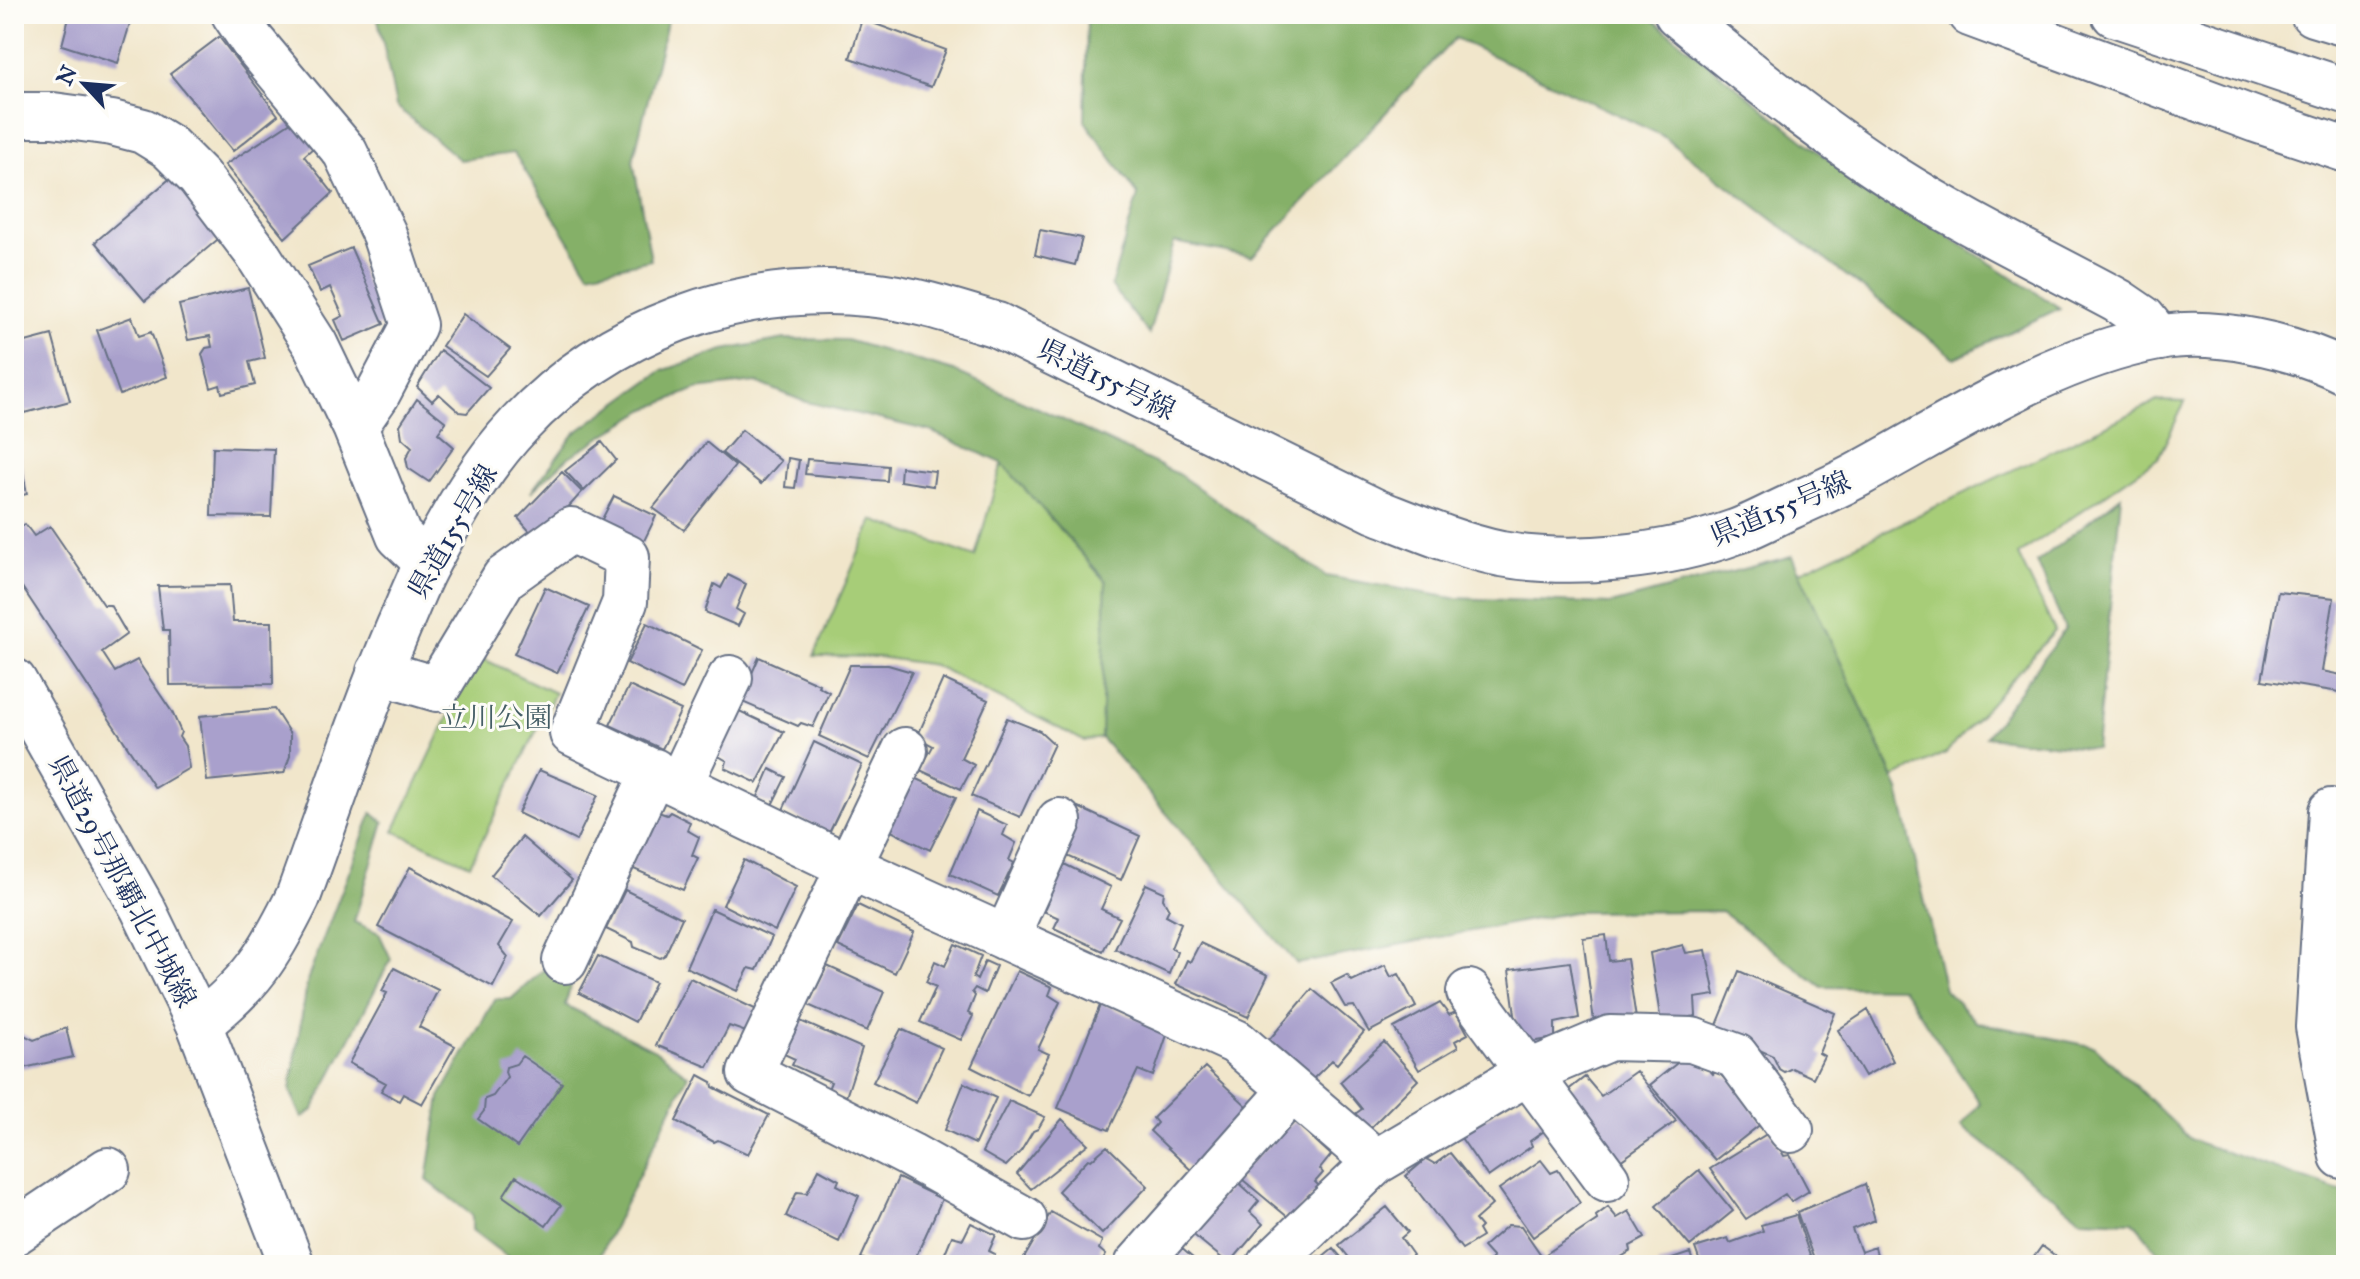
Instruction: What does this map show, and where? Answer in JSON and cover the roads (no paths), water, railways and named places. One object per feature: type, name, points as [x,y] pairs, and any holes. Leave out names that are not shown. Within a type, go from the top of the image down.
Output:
[{"type":"main road","points":[[234,14],[253,42],[345,152],[384,234],[414,325],[377,395],[355,427]]},
{"type":"main road","points":[[1677,14],[1757,80],[1843,144],[1940,205],[2118,301],[2143,318],[2159,338]]},
{"type":"main road","points":[[1970,14],[2346,150]]},
{"type":"main road","points":[[2114,14],[2346,91]]},
{"type":"main road","points":[[2313,14],[2346,24]]},
{"type":"main road","points":[[14,115],[53,115],[112,123],[143,131],[169,147],[199,177],[256,252],[315,344],[355,427],[399,536],[427,563]]},
{"type":"main road","name":"県道155号線","points":[[199,1024],[253,976],[285,924],[298,897],[379,672],[427,563],[466,496],[518,426],[562,384],[635,335],[691,314],[746,299],[812,292],[869,294],[933,305],[997,325],[1375,511],[1448,538],[1501,553],[1566,561],[1689,545],[1735,532],[1857,475],[2046,374],[2159,338],[2203,335],[2265,343],[2346,372]]},
{"type":"main road","points":[[379,672],[437,689],[504,578],[571,530],[627,557],[625,602],[572,733],[850,867],[1236,1042],[1376,1162]]},
{"type":"main road","points":[[565,961],[667,778],[730,678]]},
{"type":"main road","name":"県道29号那覇北中城線","points":[[14,681],[143,909],[199,1024],[292,1265]]},
{"type":"main road","points":[[905,750],[750,1073],[910,1155],[1024,1219]]},
{"type":"main road","points":[[2331,811],[2318,1027],[2342,1156],[2346,1157]]},
{"type":"main road","points":[[1006,938],[1059,821]]},
{"type":"main road","points":[[1469,992],[1607,1179]]},
{"type":"main road","points":[[1269,1265],[1376,1162],[1527,1073],[1610,1038],[1692,1040],[1736,1056],[1791,1130]]},
{"type":"main road","points":[[1137,1265],[1292,1090]]},
{"type":"main road","points":[[14,1233],[108,1170]]},
{"type":"park label","name":"立川公園","points":[[496,717]]}]
